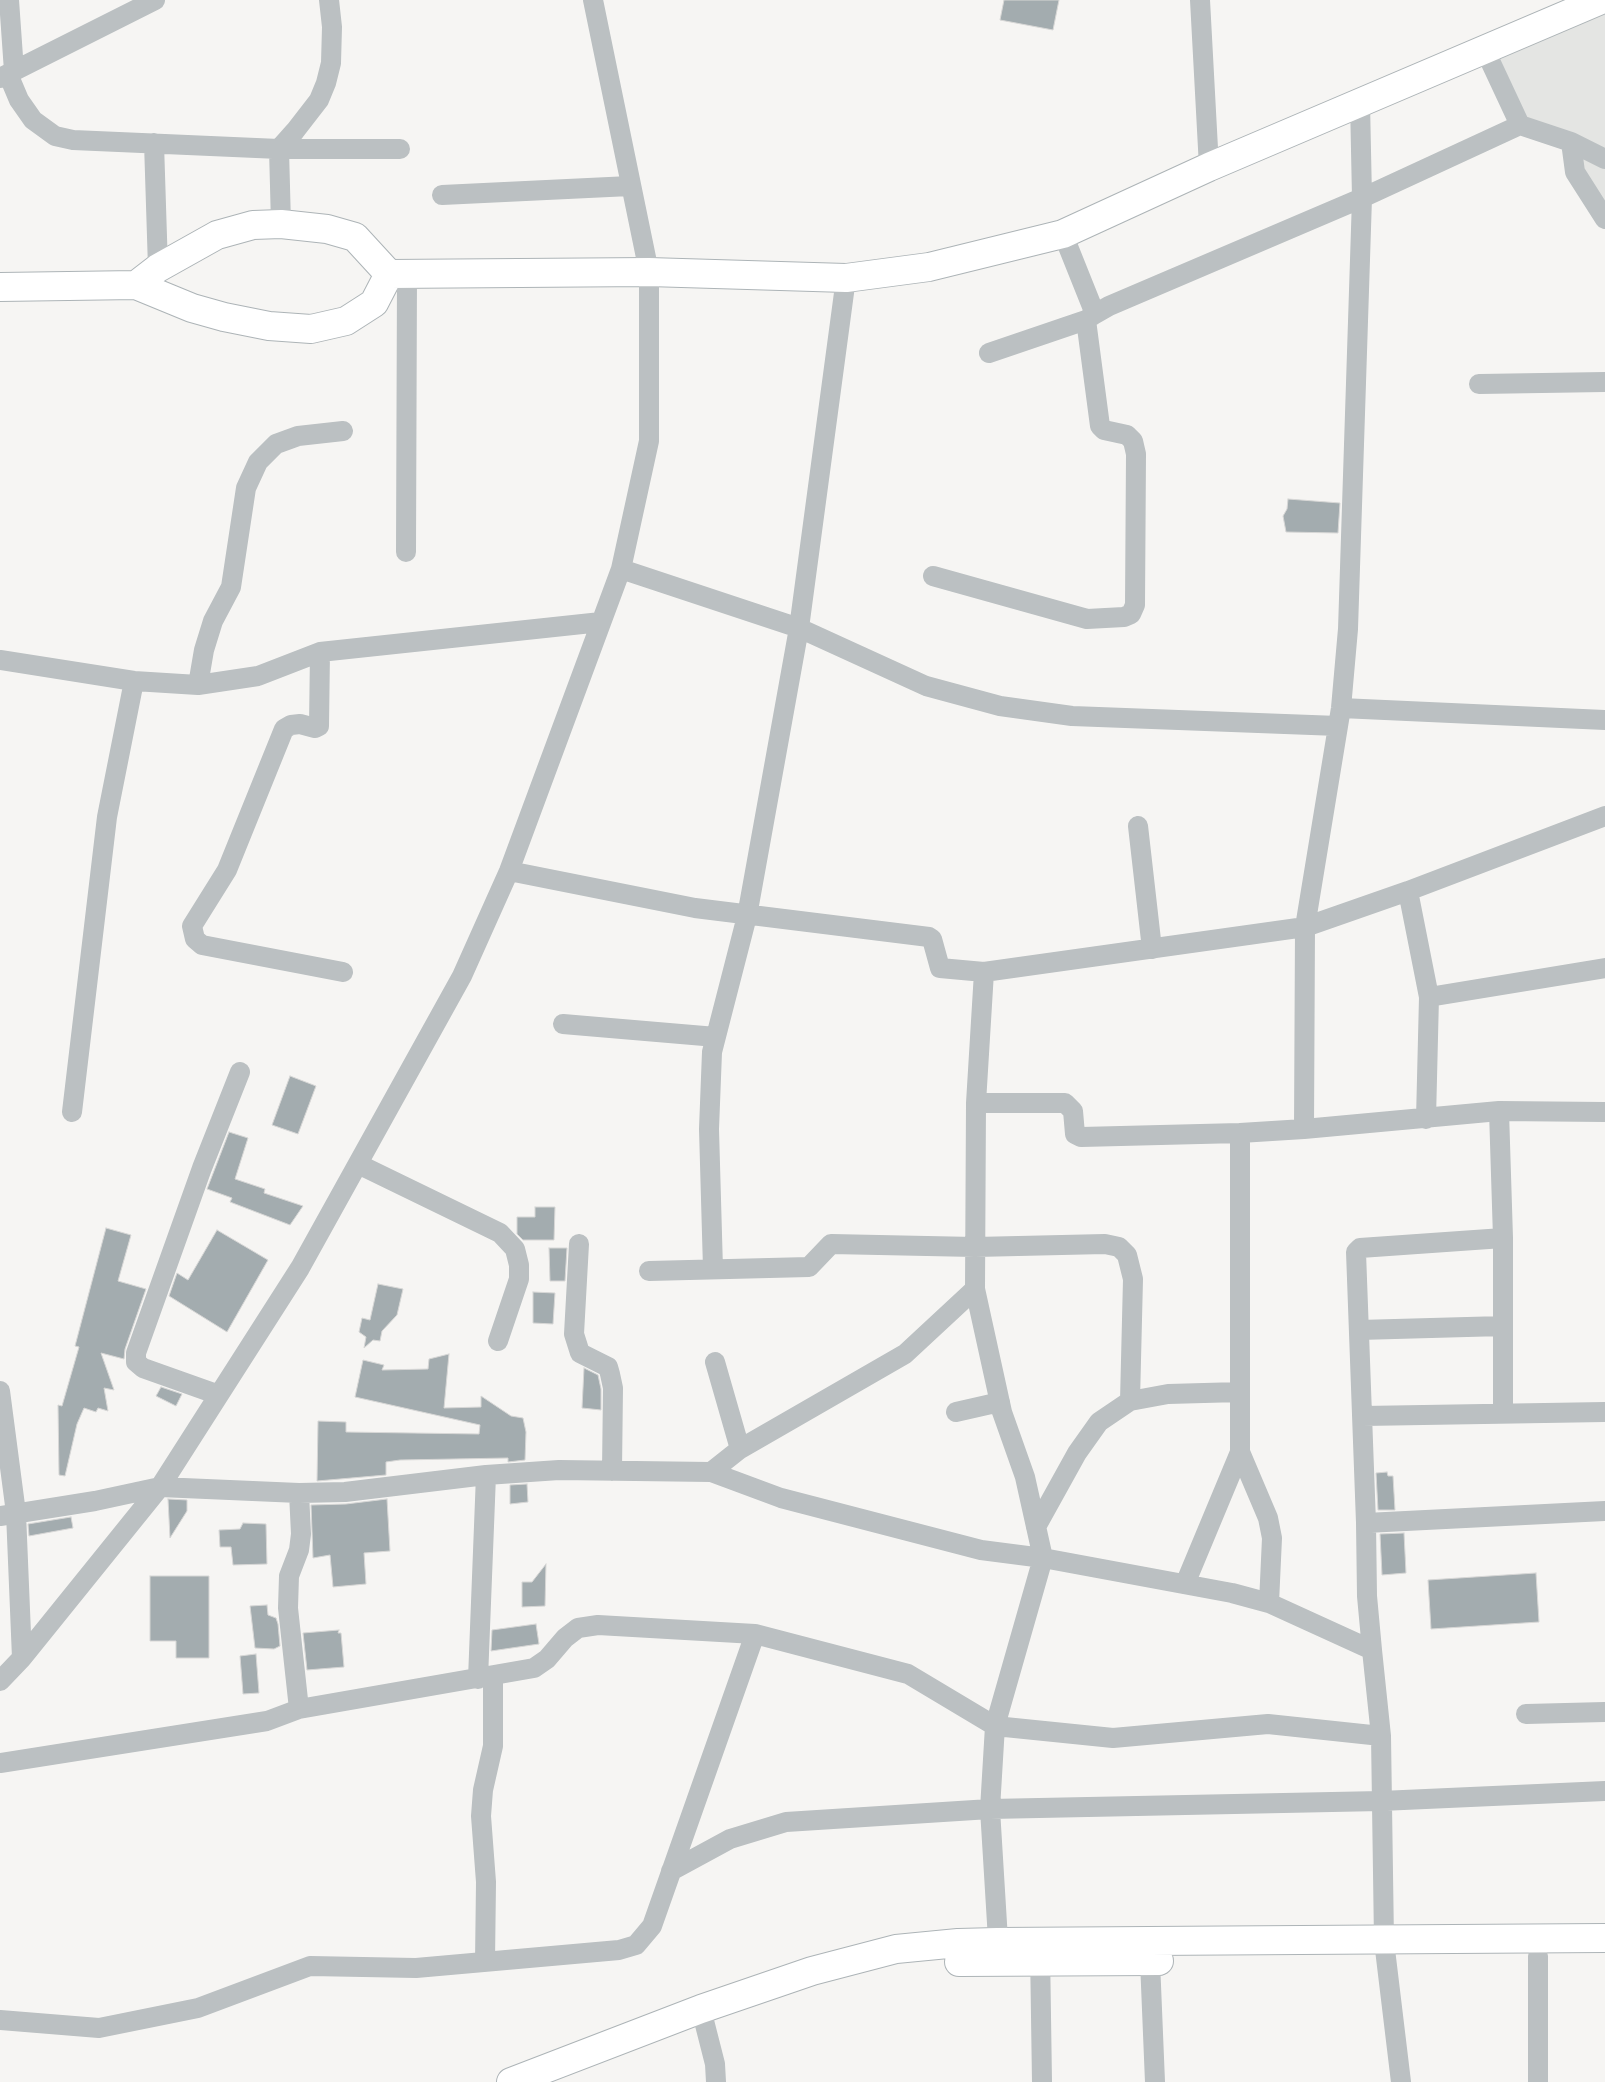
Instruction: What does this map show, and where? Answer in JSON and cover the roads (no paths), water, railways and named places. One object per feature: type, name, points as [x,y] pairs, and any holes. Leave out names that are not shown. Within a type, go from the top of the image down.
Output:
[{"type":"street","points":[[9,0],[8,74],[19,100],[34,120],[55,136],[73,140],[279,149],[400,149]]},
{"type":"street","points":[[8,74],[155,0]]},
{"type":"street","points":[[281,224],[279,149],[296,131],[319,100],[326,84],[331,63],[332,28],[329,0]]},
{"type":"street","points":[[0,1681],[22,1658],[160,1486],[300,1268],[462,976],[509,871],[621,569],[649,441],[649,272],[593,0]]},
{"type":"street","points":[[1200,0],[1209,167]]},
{"type":"street","points":[[136,285],[158,268],[217,235],[253,225],[281,224],[327,229],[355,237],[398,274],[649,272],[846,278],[930,268],[1063,234],[1209,167],[1484,48],[1601,0]]},
{"type":"street","points":[[1484,48],[1520,124]]},
{"type":"street","points":[[1304,1129],[1305,928],[1340,717],[1348,629],[1362,198],[1360,102]]},
{"type":"street","points":[[989,353],[1091,317],[1109,306],[1362,198],[1520,124],[1571,142],[1605,159]]},
{"type":"street","points":[[1571,142],[1575,172],[1605,219]]},
{"type":"street","points":[[154,143],[158,268]]},
{"type":"street","points":[[442,194],[630,186]]},
{"type":"street","points":[[934,576],[1087,619],[1124,617],[1131,614],[1136,605],[1136,454],[1133,441],[1127,435],[1104,430],[1100,426],[1091,317],[1063,234]]},
{"type":"street","points":[[0,287],[136,285],[192,308],[224,317],[269,326],[311,328],[346,321],[374,303],[398,274]]},
{"type":"street","points":[[398,274],[406,552]]},
{"type":"street","points":[[713,1269],[709,1129],[712,1052],[747,916],[799,628],[846,278]]},
{"type":"street","points":[[1479,384],[1605,382]]},
{"type":"street","points":[[198,685],[204,650],[213,621],[231,587],[246,488],[258,462],[276,444],[284,441],[298,436],[343,431]]},
{"type":"street","points":[[621,569],[799,628],[926,686],[1000,706],[1072,716],[1605,720]]},
{"type":"street","points":[[0,660],[134,681],[198,685],[258,676],[320,652],[602,622]]},
{"type":"street","points":[[320,652],[319,726],[315,728],[300,724],[291,725],[284,730],[227,870],[192,926],[195,939],[202,945],[342,972]]},
{"type":"street","points":[[72,1112],[107,817],[134,681]]},
{"type":"street","points":[[509,871],[695,908],[747,916],[928,937],[932,939],[940,968],[984,972],[1305,928],[1605,816]]},
{"type":"street","points":[[1138,826],[1152,950]]},
{"type":"street","points":[[1408,891],[1429,997],[1426,1119]]},
{"type":"street","points":[[1429,997],[1605,968]]},
{"type":"street","points":[[984,972],[976,1102],[975,1289],[1000,1402],[1024,1477],[1043,1558],[995,1726],[990,1809],[998,1952]]},
{"type":"street","points":[[563,1024],[716,1037]]},
{"type":"street","points":[[219,1395],[143,1368],[136,1362],[136,1353],[202,1168],[240,1072]]},
{"type":"street","points":[[976,1102],[1065,1103],[1073,1111],[1075,1134],[1081,1137],[1304,1129],[1499,1111],[1605,1112]]},
{"type":"street","points":[[1499,1111],[1503,1238],[1503,1414]]},
{"type":"street","points":[[1185,1584],[1240,1452],[1240,1132]]},
{"type":"street","points":[[358,1164],[500,1233],[515,1249],[520,1265],[518,1279],[498,1341]]},
{"type":"street","points":[[1401,2082],[1385,1950],[1381,1736],[1367,1596],[1363,1416],[1356,1252],[1360,1248],[1503,1238]]},
{"type":"street","points":[[579,1244],[574,1334],[580,1353],[608,1367],[613,1388],[612,1471]]},
{"type":"street","points":[[649,1271],[809,1267],[831,1244],[975,1248],[1105,1244],[1119,1247],[1127,1255],[1133,1279],[1130,1400]]},
{"type":"street","points":[[712,1472],[740,1449],[905,1354],[975,1289]]},
{"type":"street","points":[[1359,1330],[1503,1326]]},
{"type":"street","points":[[715,1362],[740,1449]]},
{"type":"street","points":[[0,1391],[8,1515],[22,1658]]},
{"type":"street","points":[[1036,1527],[1077,1453],[1099,1422],[1130,1400],[1168,1394],[1240,1392]]},
{"type":"street","points":[[956,1412],[1000,1402]]},
{"type":"street","points":[[1363,1416],[1605,1412]]},
{"type":"street","points":[[1240,1452],[1268,1518],[1272,1538],[1269,1603]]},
{"type":"street","points":[[8,1515],[95,1501],[160,1486],[299,1493],[345,1492],[486,1475],[558,1470],[712,1472],[781,1498],[972,1548],[1043,1558],[1185,1584],[1269,1603],[1372,1650]]},
{"type":"street","points":[[485,1962],[486,1882],[481,1816],[483,1790],[493,1746],[486,1678],[486,1475]]},
{"type":"street","points":[[299,1493],[301,1534],[299,1550],[289,1576],[288,1608],[299,1709]]},
{"type":"street","points":[[1366,1523],[1605,1511]]},
{"type":"street","points":[[0,1763],[267,1722],[299,1709],[486,1678],[534,1668],[547,1659],[565,1638],[578,1628],[598,1625],[755,1634],[908,1674],[995,1726],[1113,1738],[1268,1724],[1381,1736]]},
{"type":"street","points":[[0,2020],[99,2028],[198,2008],[310,1966],[416,1968],[619,1950],[636,1945],[652,1926],[755,1634]]},
{"type":"street","points":[[1526,1714],[1605,1712]]},
{"type":"street","points":[[671,1871],[730,1839],[786,1822],[990,1809],[1381,1801],[1605,1791]]},
{"type":"street","points":[[1040,1952],[1150,1961],[1605,1938]]},
{"type":"street","points":[[566,2082],[704,2017],[812,1971],[896,1949],[958,1943],[998,1952],[1385,1950],[1538,1956],[1605,1953]]},
{"type":"street","points":[[1040,1952],[1042,2082]]},
{"type":"street","points":[[1538,1956],[1538,2082]]},
{"type":"street","points":[[1150,1961],[1155,2082]]},
{"type":"street","points":[[511,2082],[704,2017]]},
{"type":"street","points":[[704,2017],[715,2064],[716,2082]]}]
